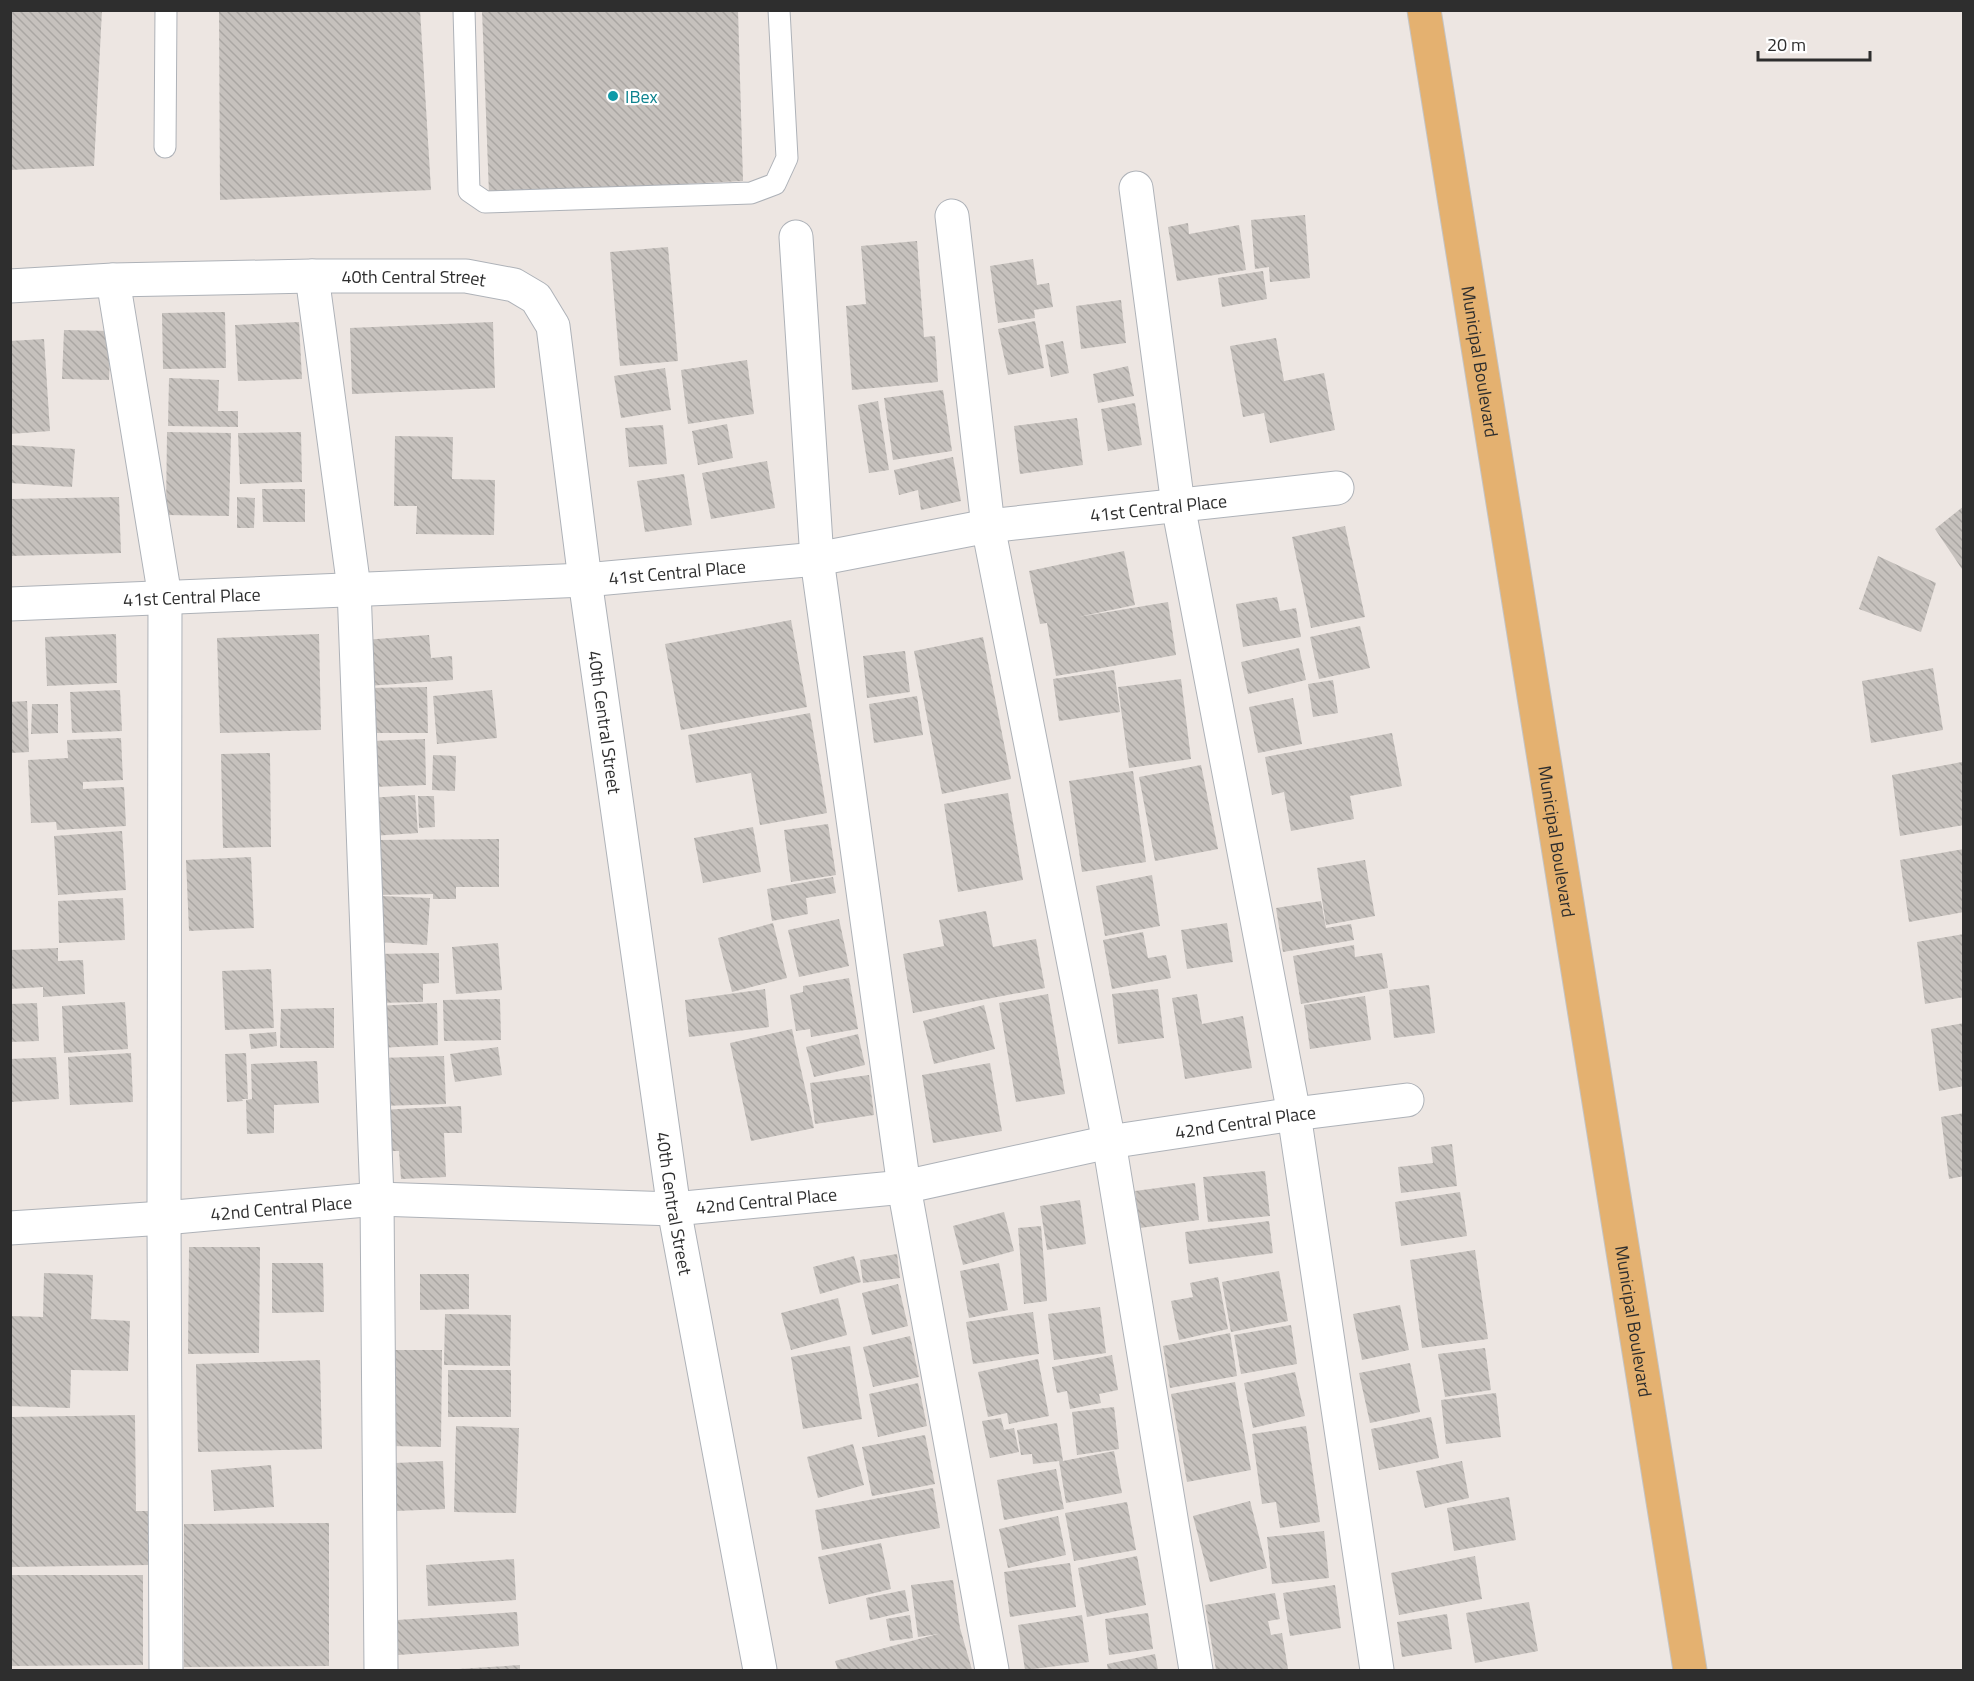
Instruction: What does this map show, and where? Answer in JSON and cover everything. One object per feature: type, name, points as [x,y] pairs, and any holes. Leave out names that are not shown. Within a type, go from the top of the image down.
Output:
[{"type":"main road","name":"Municipal Boulevard","points":[[1424,10],[1690,1671]]},
{"type":"street","points":[[1136,188],[1178,505],[1294,1114],[1377,1671]]},
{"type":"street","points":[[952,216],[988,526],[1109,1142],[1196,1671]]},
{"type":"street","points":[[796,237],[817,559],[904,1187],[992,1671]]},
{"type":"street","points":[[312,276],[354,588],[377,1199],[381,1671]]},
{"type":"street","name":"40th Central Street","points":[[10,286],[113,280],[466,276],[513,285],[536,298],[553,326],[585,579],[674,1209],[760,1671]]},
{"type":"street","points":[[113,280],[165,597],[166,1671]]},
{"type":"street","name":"41st Central Place","points":[[10,604],[585,579],[817,559],[988,526],[1337,488]]},
{"type":"street","name":"42nd Central Place","points":[[10,1228],[164,1218],[377,1199],[674,1209],[904,1187],[1109,1142],[1294,1114],[1407,1100]]},
{"type":"lane","points":[[165,147],[166,10]]},
{"type":"lane","points":[[464,10],[469,191],[485,202],[752,193],[775,184],[787,158],[779,10]]},
{"type":"building","points":[[10,10],[102,10],[94,166],[10,170]]},
{"type":"building","points":[[219,10],[420,10],[431,190],[220,200]]},
{"type":"building","name":"IBex","points":[[482,10],[738,10],[743,181],[489,194]]},
{"type":"building","points":[[1305,215],[1310,278],[1270,282],[1269,267],[1255,269],[1251,220]]},
{"type":"building","points":[[1188,223],[1189,234],[1239,225],[1246,270],[1177,281],[1168,227]]},
{"type":"building","points":[[917,241],[924,337],[935,336],[938,382],[852,390],[846,306],[866,304],[861,246]]},
{"type":"building","points":[[668,247],[678,361],[620,366],[610,252]]},
{"type":"building","points":[[1033,259],[1037,285],[1049,283],[1053,307],[1034,310],[1035,318],[998,323],[990,266]]},
{"type":"building","points":[[1263,271],[1267,299],[1222,307],[1218,278]]},
{"type":"building","points":[[1121,300],[1126,343],[1081,349],[1076,306]]},
{"type":"building","points":[[225,312],[226,368],[163,369],[162,313]]},
{"type":"building","points":[[1035,321],[1044,368],[1008,375],[998,329]]},
{"type":"building","points":[[299,322],[302,379],[238,381],[235,325]]},
{"type":"building","points":[[493,322],[495,388],[352,394],[350,328]]},
{"type":"building","points":[[64,330],[111,331],[109,380],[62,379]]},
{"type":"building","points":[[1276,338],[1284,381],[1324,373],[1335,430],[1270,443],[1264,413],[1243,417],[1230,346]]},
{"type":"building","points":[[44,339],[50,431],[10,434],[10,341]]},
{"type":"building","points":[[1063,341],[1069,373],[1051,377],[1045,345]]},
{"type":"building","points":[[747,360],[754,414],[688,424],[681,370]]},
{"type":"building","points":[[1128,366],[1134,396],[1098,403],[1093,374]]},
{"type":"building","points":[[665,368],[671,410],[621,418],[614,376]]},
{"type":"building","points":[[169,378],[219,380],[218,411],[238,411],[238,427],[168,426]]},
{"type":"building","points":[[943,390],[952,451],[893,460],[884,398]]},
{"type":"building","points":[[878,401],[889,470],[869,473],[858,405]]},
{"type":"building","points":[[1135,403],[1142,445],[1108,451],[1101,409]]},
{"type":"building","points":[[1077,418],[1083,465],[1020,474],[1014,426]]},
{"type":"building","points":[[727,424],[733,458],[698,465],[692,431]]},
{"type":"building","points":[[663,425],[667,464],[629,467],[625,428]]},
{"type":"building","points":[[167,432],[231,433],[229,516],[166,515]]},
{"type":"building","points":[[301,432],[302,482],[240,484],[238,433]]},
{"type":"building","points":[[395,436],[453,437],[452,479],[495,480],[494,535],[416,534],[417,506],[394,506]]},
{"type":"building","points":[[10,445],[75,449],[72,487],[10,483]]},
{"type":"building","points":[[953,457],[961,501],[921,510],[918,490],[899,495],[894,470]]},
{"type":"building","points":[[767,461],[775,508],[711,519],[702,473]]},
{"type":"building","points":[[684,474],[692,525],[645,532],[637,481]]},
{"type":"building","points":[[262,489],[305,489],[305,522],[263,522]]},
{"type":"building","points":[[119,497],[121,553],[10,556],[10,499]]},
{"type":"building","points":[[237,497],[255,498],[254,528],[237,528]]},
{"type":"building","points":[[1964,506],[1964,572],[1935,529]]},
{"type":"building","points":[[1345,526],[1365,617],[1311,628],[1292,537]]},
{"type":"building","points":[[1124,551],[1135,605],[1078,617],[1168,602],[1176,655],[1056,676],[1047,623],[1040,624],[1029,571]]},
{"type":"building","points":[[1878,556],[1936,583],[1921,632],[1859,609]]},
{"type":"building","points":[[1277,597],[1280,611],[1296,608],[1301,637],[1243,647],[1236,604]]},
{"type":"building","points":[[791,620],[807,707],[681,730],[665,644]]},
{"type":"building","points":[[1360,626],[1370,668],[1319,679],[1310,637]]},
{"type":"building","points":[[116,634],[117,683],[47,686],[45,637]]},
{"type":"building","points":[[319,634],[321,730],[220,733],[217,638]]},
{"type":"building","points":[[429,635],[431,658],[452,656],[453,680],[367,686],[364,640]]},
{"type":"building","points":[[983,637],[1011,779],[942,794],[914,651]]},
{"type":"building","points":[[1299,648],[1306,680],[1248,694],[1241,662]]},
{"type":"building","points":[[905,651],[910,692],[867,698],[863,656]]},
{"type":"building","points":[[1933,668],[1943,730],[1871,743],[1862,681]]},
{"type":"building","points":[[1114,670],[1120,712],[1059,721],[1053,679]]},
{"type":"building","points":[[1181,679],[1191,759],[1129,768],[1118,687]]},
{"type":"building","points":[[1333,680],[1338,713],[1313,717],[1308,684]]},
{"type":"building","points":[[427,687],[428,733],[365,733],[365,688]]},
{"type":"building","points":[[120,690],[122,731],[72,733],[70,692]]},
{"type":"building","points":[[492,690],[497,738],[437,744],[433,696]]},
{"type":"building","points":[[917,696],[923,735],[874,743],[869,704]]},
{"type":"building","points":[[1293,698],[1302,744],[1258,753],[1249,707]]},
{"type":"building","points":[[27,701],[29,752],[10,753],[10,702]]},
{"type":"building","points":[[32,704],[58,704],[58,733],[31,734]]},
{"type":"building","points":[[810,713],[827,813],[760,825],[751,773],[696,783],[688,735]]},
{"type":"building","points":[[1392,733],[1402,786],[1350,796],[1354,819],[1291,831],[1284,792],[1272,795],[1265,757]]},
{"type":"building","points":[[121,738],[123,780],[83,782],[83,789],[124,787],[126,826],[57,830],[56,822],[31,823],[28,760],[68,758],[67,740]]},
{"type":"building","points":[[425,739],[426,785],[373,787],[372,741]]},
{"type":"building","points":[[270,753],[271,847],[223,848],[221,754]]},
{"type":"building","points":[[433,755],[456,756],[455,791],[432,790]]},
{"type":"building","points":[[1962,762],[1964,825],[1900,836],[1892,775]]},
{"type":"building","points":[[1201,765],[1218,849],[1155,861],[1139,777]]},
{"type":"building","points":[[1133,771],[1146,862],[1082,872],[1069,781]]},
{"type":"building","points":[[1008,793],[1023,880],[958,892],[944,804]]},
{"type":"building","points":[[415,795],[418,833],[371,836],[369,798]]},
{"type":"building","points":[[418,796],[434,796],[435,827],[419,828]]},
{"type":"building","points":[[828,824],[836,875],[791,882],[784,830]]},
{"type":"building","points":[[753,827],[761,872],[703,883],[694,838]]},
{"type":"building","points":[[122,831],[126,890],[58,895],[54,836]]},
{"type":"building","points":[[499,839],[499,887],[456,887],[456,899],[433,899],[433,894],[377,895],[376,840]]},
{"type":"building","points":[[1964,849],[1964,912],[1909,922],[1900,860]]},
{"type":"building","points":[[251,857],[254,928],[189,931],[186,860]]},
{"type":"building","points":[[1365,860],[1375,916],[1326,925],[1317,868]]},
{"type":"building","points":[[1152,875],[1160,926],[1105,936],[1096,886]]},
{"type":"building","points":[[833,877],[836,893],[806,898],[808,914],[772,921],[767,889]]},
{"type":"building","points":[[380,896],[430,898],[427,945],[377,942]]},
{"type":"building","points":[[123,898],[125,940],[59,943],[58,901]]},
{"type":"building","points":[[1321,901],[1326,928],[1351,924],[1354,940],[1283,952],[1276,908]]},
{"type":"building","points":[[986,911],[993,947],[1036,939],[1045,988],[913,1013],[903,954],[944,946],[939,920]]},
{"type":"building","points":[[839,919],[849,966],[799,977],[788,930]]},
{"type":"building","points":[[773,923],[787,978],[732,992],[718,938]]},
{"type":"building","points":[[1227,923],[1233,962],[1187,969],[1181,930]]},
{"type":"building","points":[[1143,932],[1148,958],[1166,955],[1171,978],[1112,989],[1103,940]]},
{"type":"building","points":[[1964,934],[1964,997],[1925,1004],[1917,942]]},
{"type":"building","points":[[498,943],[502,990],[456,994],[452,947]]},
{"type":"building","points":[[1354,945],[1355,957],[1382,953],[1388,988],[1301,1004],[1293,956]]},
{"type":"building","points":[[58,948],[58,961],[83,960],[85,994],[43,997],[43,987],[10,989],[10,950]]},
{"type":"building","points":[[439,953],[439,983],[423,984],[423,1002],[374,1003],[373,954]]},
{"type":"building","points":[[271,969],[274,1028],[225,1030],[222,971]]},
{"type":"building","points":[[849,978],[858,1029],[811,1037],[810,1029],[796,1031],[790,995],[803,992],[803,986]]},
{"type":"building","points":[[1429,985],[1435,1033],[1394,1038],[1389,990]]},
{"type":"building","points":[[765,989],[769,1027],[689,1037],[685,1000]]},
{"type":"building","points":[[1158,989],[1164,1038],[1118,1044],[1112,994]]},
{"type":"building","points":[[1048,994],[1065,1094],[1016,1102],[999,1003]]},
{"type":"building","points":[[1197,994],[1202,1024],[1243,1016],[1252,1068],[1185,1079],[1172,998]]},
{"type":"building","points":[[1365,996],[1371,1040],[1310,1049],[1304,1005]]},
{"type":"building","points":[[500,999],[501,1040],[444,1041],[443,1000]]},
{"type":"building","points":[[125,1002],[128,1049],[64,1053],[62,1006]]},
{"type":"building","points":[[37,1003],[39,1041],[10,1042],[10,1004]]},
{"type":"building","points":[[437,1003],[438,1045],[377,1048],[375,1006]]},
{"type":"building","points":[[984,1005],[995,1049],[934,1064],[923,1021]]},
{"type":"building","points":[[334,1008],[334,1048],[280,1048],[281,1009]]},
{"type":"building","points":[[1964,1023],[1964,1086],[1939,1091],[1931,1029]]},
{"type":"building","points":[[792,1029],[814,1128],[751,1141],[730,1043]]},
{"type":"building","points":[[276,1032],[277,1046],[251,1049],[249,1034]]},
{"type":"building","points":[[858,1034],[865,1065],[814,1077],[806,1047]]},
{"type":"building","points":[[498,1047],[502,1075],[455,1082],[450,1054]]},
{"type":"building","points":[[131,1053],[133,1102],[70,1105],[68,1057]]},
{"type":"building","points":[[246,1053],[248,1099],[227,1102],[225,1054]]},
{"type":"building","points":[[444,1056],[446,1104],[381,1106],[380,1058]]},
{"type":"building","points":[[56,1057],[59,1099],[10,1102],[10,1059]]},
{"type":"building","points":[[317,1061],[319,1103],[274,1105],[274,1133],[247,1134],[246,1100],[252,1099],[251,1064]]},
{"type":"building","points":[[990,1063],[1002,1131],[933,1143],[922,1075]]},
{"type":"building","points":[[869,1075],[874,1115],[815,1124],[810,1083]]},
{"type":"building","points":[[461,1106],[462,1133],[444,1133],[446,1177],[401,1179],[399,1151],[382,1151],[380,1110]]},
{"type":"building","points":[[1964,1113],[1964,1176],[1949,1179],[1941,1117]]},
{"type":"building","points":[[1452,1144],[1457,1186],[1401,1193],[1398,1167],[1433,1163],[1431,1147]]},
{"type":"building","points":[[1265,1171],[1270,1216],[1208,1222],[1203,1177]]},
{"type":"building","points":[[1195,1183],[1199,1220],[1140,1228],[1135,1191]]},
{"type":"building","points":[[1460,1192],[1467,1236],[1401,1246],[1395,1202]]},
{"type":"building","points":[[1080,1200],[1086,1244],[1047,1250],[1040,1206]]},
{"type":"building","points":[[1004,1212],[1014,1251],[963,1265],[953,1226]]},
{"type":"building","points":[[1269,1221],[1273,1253],[1189,1264],[1185,1232]]},
{"type":"building","points":[[1041,1226],[1047,1301],[1024,1304],[1018,1228]]},
{"type":"building","points":[[189,1247],[260,1247],[259,1353],[188,1354]]},
{"type":"building","points":[[1475,1250],[1488,1339],[1422,1348],[1410,1260]]},
{"type":"building","points":[[897,1254],[900,1278],[863,1283],[860,1260]]},
{"type":"building","points":[[854,1256],[861,1282],[820,1294],[813,1267]]},
{"type":"building","points":[[272,1263],[323,1263],[324,1312],[272,1313]]},
{"type":"building","points":[[999,1263],[1008,1310],[969,1318],[960,1271]]},
{"type":"building","points":[[1279,1271],[1288,1321],[1231,1332],[1222,1282]]},
{"type":"building","points":[[44,1273],[93,1275],[91,1319],[130,1321],[128,1371],[71,1370],[70,1408],[10,1406],[10,1316],[43,1317]]},
{"type":"building","points":[[420,1274],[469,1274],[469,1309],[420,1310]]},
{"type":"building","points":[[1218,1277],[1228,1329],[1179,1340],[1171,1301],[1193,1297],[1190,1283]]},
{"type":"building","points":[[898,1284],[908,1326],[872,1335],[862,1293]]},
{"type":"building","points":[[838,1298],[847,1335],[791,1350],[781,1313]]},
{"type":"building","points":[[1400,1305],[1409,1350],[1362,1360],[1353,1314]]},
{"type":"building","points":[[1100,1307],[1106,1353],[1054,1360],[1048,1314]]},
{"type":"building","points":[[1033,1312],[1039,1354],[973,1364],[966,1322]]},
{"type":"building","points":[[445,1314],[511,1315],[510,1366],[444,1365]]},
{"type":"building","points":[[1291,1325],[1297,1364],[1241,1374],[1234,1335]]},
{"type":"building","points":[[1230,1333],[1237,1376],[1170,1388],[1163,1346]]},
{"type":"building","points":[[910,1336],[919,1377],[873,1387],[863,1347]]},
{"type":"building","points":[[850,1346],[862,1419],[803,1429],[791,1357]]},
{"type":"building","points":[[1485,1348],[1491,1390],[1445,1397],[1438,1354]]},
{"type":"building","points":[[391,1350],[442,1350],[441,1447],[389,1446]]},
{"type":"building","points":[[1112,1355],[1118,1390],[1099,1394],[1101,1403],[1070,1409],[1067,1391],[1057,1393],[1052,1367]]},
{"type":"building","points":[[1038,1359],[1049,1416],[1009,1424],[1007,1413],[988,1417],[978,1372]]},
{"type":"building","points":[[320,1360],[322,1449],[198,1452],[196,1364]]},
{"type":"building","points":[[1410,1363],[1420,1412],[1370,1423],[1359,1373]]},
{"type":"building","points":[[448,1370],[511,1370],[511,1417],[448,1417]]},
{"type":"building","points":[[1295,1372],[1305,1416],[1253,1428],[1244,1383]]},
{"type":"building","points":[[1235,1382],[1251,1470],[1187,1482],[1171,1394]]},
{"type":"building","points":[[918,1383],[927,1426],[878,1437],[869,1394]]},
{"type":"building","points":[[1496,1393],[1501,1437],[1446,1444],[1441,1400]]},
{"type":"building","points":[[1114,1407],[1119,1449],[1077,1455],[1072,1412]]},
{"type":"building","points":[[135,1415],[136,1511],[148,1511],[149,1565],[10,1567],[10,1417]]},
{"type":"building","points":[[1431,1417],[1439,1458],[1379,1470],[1371,1429]]},
{"type":"building","points":[[1001,1418],[1004,1430],[1014,1428],[1019,1452],[990,1458],[982,1421]]},
{"type":"building","points":[[1057,1423],[1063,1461],[1114,1451],[1122,1493],[1066,1503],[1059,1461],[1033,1464],[1032,1454],[1021,1455],[1017,1430]]},
{"type":"building","points":[[456,1426],[519,1428],[516,1513],[454,1512]]},
{"type":"building","points":[[1306,1426],[1320,1522],[1280,1528],[1276,1502],[1262,1504],[1252,1434]]},
{"type":"building","points":[[925,1435],[935,1484],[872,1496],[862,1447]]},
{"type":"building","points":[[853,1444],[864,1485],[818,1498],[807,1457]]},
{"type":"building","points":[[443,1461],[445,1509],[396,1511],[395,1463]]},
{"type":"building","points":[[1462,1461],[1469,1498],[1425,1508],[1416,1471]]},
{"type":"building","points":[[271,1465],[274,1507],[214,1511],[211,1470]]},
{"type":"building","points":[[1056,1469],[1064,1509],[1004,1520],[997,1480]]},
{"type":"building","points":[[933,1488],[940,1528],[822,1550],[815,1510]]},
{"type":"building","points":[[1509,1497],[1516,1540],[1454,1551],[1447,1508]]},
{"type":"building","points":[[1250,1501],[1267,1568],[1210,1582],[1193,1516]]},
{"type":"building","points":[[1127,1502],[1136,1550],[1074,1561],[1065,1513]]},
{"type":"building","points":[[1058,1516],[1066,1555],[1008,1568],[999,1529]]},
{"type":"building","points":[[329,1523],[329,1666],[184,1667],[184,1524]]},
{"type":"building","points":[[1324,1531],[1329,1578],[1272,1584],[1267,1537]]},
{"type":"building","points":[[881,1543],[891,1589],[829,1604],[818,1557]]},
{"type":"building","points":[[1137,1556],[1146,1605],[1087,1617],[1078,1568]]},
{"type":"building","points":[[1475,1556],[1482,1599],[1399,1615],[1391,1573]]},
{"type":"building","points":[[514,1559],[516,1600],[428,1606],[426,1565]]},
{"type":"building","points":[[1070,1563],[1076,1607],[1010,1617],[1004,1572]]},
{"type":"building","points":[[10,1575],[143,1575],[143,1665],[10,1666]]},
{"type":"building","points":[[953,1580],[960,1628],[972,1670],[838,1670],[835,1661],[938,1634],[918,1637],[911,1585]]},
{"type":"building","points":[[1335,1585],[1341,1628],[1290,1636],[1283,1593]]},
{"type":"building","points":[[905,1590],[909,1611],[870,1620],[866,1598]]},
{"type":"building","points":[[1275,1593],[1280,1619],[1268,1621],[1271,1635],[1282,1633],[1288,1669],[1216,1670],[1205,1605]]},
{"type":"building","points":[[1529,1602],[1538,1651],[1475,1663],[1466,1613]]},
{"type":"building","points":[[517,1612],[519,1646],[385,1656],[382,1621]]},
{"type":"building","points":[[1148,1613],[1153,1649],[1109,1655],[1105,1619]]},
{"type":"building","points":[[1447,1614],[1452,1649],[1402,1657],[1397,1622]]},
{"type":"building","points":[[910,1615],[913,1638],[890,1641],[886,1619]]},
{"type":"building","points":[[1082,1615],[1089,1662],[1025,1670],[1018,1625]]},
{"type":"building","points":[[1155,1654],[1158,1670],[1108,1670],[1107,1664]]},
{"type":"building","points":[[520,1665],[520,1670],[458,1670],[458,1669]]},
{"type":"place","name":"IBex","points":[[613,96]]}]
